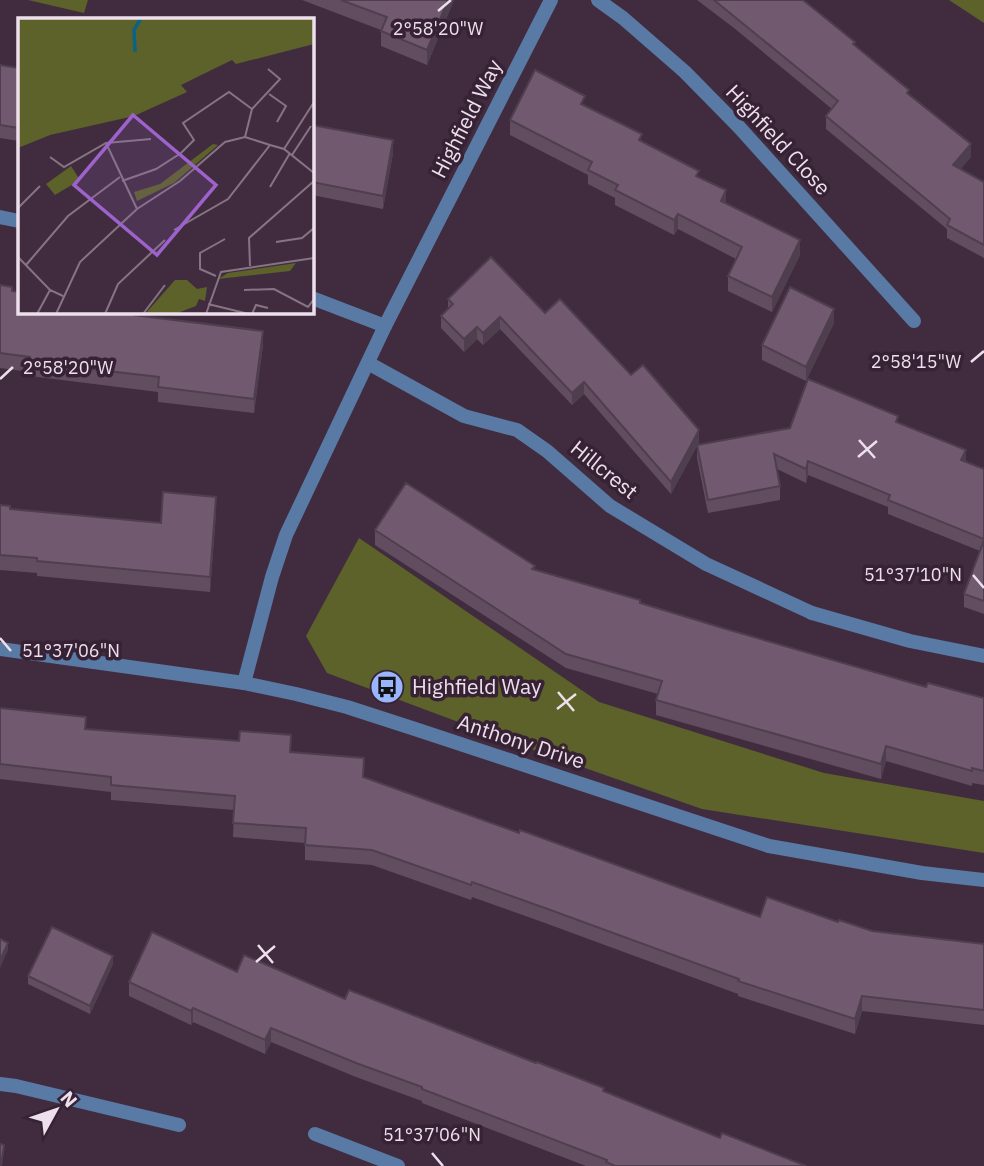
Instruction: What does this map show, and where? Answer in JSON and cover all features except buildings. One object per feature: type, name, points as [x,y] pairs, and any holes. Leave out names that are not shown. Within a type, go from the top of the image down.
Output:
[{"type":"street","name":"Highfield Way","points":[[244,683],[286,535],[385,326],[551,0]]},
{"type":"street","name":"Highfield Close","points":[[598,0],[685,72],[914,321]]},
{"type":"street","points":[[0,217],[18,220]]},
{"type":"street","points":[[313,298],[385,326]]},
{"type":"street","name":"Hillcrest","points":[[368,363],[464,416],[517,430],[547,451],[610,506],[706,564],[812,613],[910,641],[984,656]]},
{"type":"street","name":"Anthony Drive","points":[[0,649],[244,683],[359,711],[769,846],[922,873],[984,880]]},
{"type":"street","points":[[0,1084],[179,1125]]},
{"type":"street","points":[[315,1133],[398,1166]]},
{"type":"green space","points":[[28,0],[88,0],[84,13]]},
{"type":"green space","points":[[949,0],[984,0],[984,23]]},
{"type":"green space","points":[[359,538],[599,702],[824,773],[984,801],[984,853],[702,809],[327,673],[306,636]]},
{"type":"place","name":"Highfield Way","points":[[387,687]]}]
